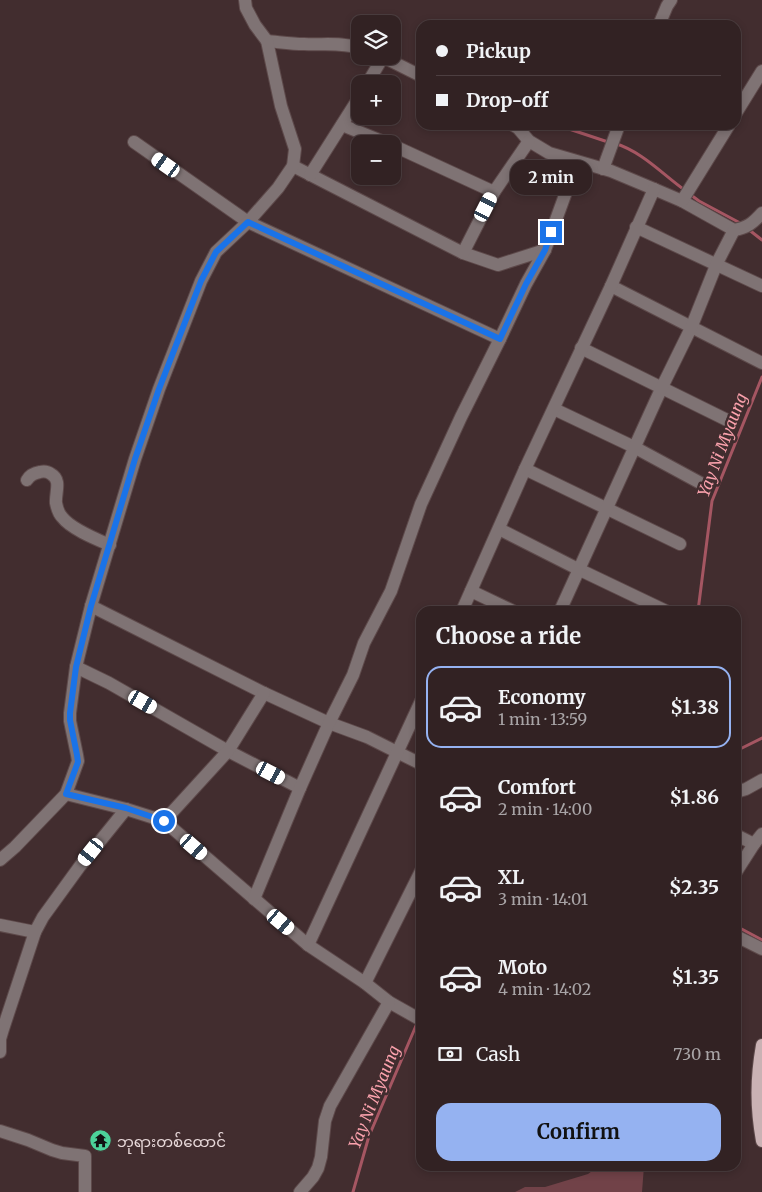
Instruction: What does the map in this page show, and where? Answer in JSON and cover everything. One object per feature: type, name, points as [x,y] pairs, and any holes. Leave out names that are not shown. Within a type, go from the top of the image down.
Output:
[{"type":"main road","points":[[762,1045],[757,1081],[757,1103],[762,1141]]},
{"type":"street","points":[[0,860],[66,794],[78,762],[70,713],[76,667],[91,606],[135,459],[201,281],[216,252],[248,222],[278,188],[294,166],[295,149],[280,106],[267,41],[255,26],[246,8],[245,0]]},
{"type":"street","points":[[661,20],[671,0]]},
{"type":"street","points":[[267,41],[338,44],[351,46]]},
{"type":"street","points":[[398,65],[416,74]]},
{"type":"street","points":[[741,105],[762,71]]},
{"type":"street","points":[[310,175],[351,110]]},
{"type":"street","points":[[342,125],[368,135]]},
{"type":"street","points":[[520,130],[529,141],[549,153],[611,171],[682,201],[734,230],[750,225],[762,213]]},
{"type":"street","points":[[603,169],[617,130]]},
{"type":"street","points":[[682,201],[726,130]]},
{"type":"street","points":[[462,253],[494,192],[529,141]]},
{"type":"street","points":[[134,142],[248,222],[500,339]]},
{"type":"street","points":[[401,149],[494,192]]},
{"type":"street","points":[[254,899],[300,788],[353,675],[364,642],[391,591],[421,504],[461,416],[526,284],[545,250],[577,162]]},
{"type":"street","points":[[294,166],[462,253],[498,265],[545,250]]},
{"type":"street","points":[[464,606],[654,189]]},
{"type":"street","points":[[636,226],[762,286]]},
{"type":"street","points":[[562,606],[662,387],[692,328],[717,264],[734,230]]},
{"type":"street","points":[[611,286],[758,361]]},
{"type":"street","points":[[582,348],[730,422]]},
{"type":"street","points":[[554,409],[634,447],[706,486]]},
{"type":"street","points":[[525,469],[680,544]]},
{"type":"street","points":[[27,480],[29,476],[40,472],[46,471],[54,475],[58,488],[56,503],[62,517],[88,535],[110,545]]},
{"type":"street","points":[[499,529],[656,606]]},
{"type":"street","points":[[471,591],[502,606]]},
{"type":"street","points":[[91,606],[264,693],[329,723],[367,737],[416,762]]},
{"type":"street","points":[[76,667],[109,683],[228,751],[300,788]]},
{"type":"street","points":[[164,821],[228,751],[264,693]]},
{"type":"street","points":[[308,946],[397,752],[416,716]]},
{"type":"street","points":[[741,790],[762,780]]},
{"type":"street","points":[[66,794],[126,808],[164,821],[308,946],[365,983],[389,1002],[416,1017]]},
{"type":"street","points":[[0,1052],[1,1029],[34,932],[80,866],[126,808]]},
{"type":"street","points":[[741,836],[758,839],[741,864]]},
{"type":"street","points":[[365,983],[416,881]]},
{"type":"street","points":[[0,925],[34,932]]},
{"type":"street","points":[[741,938],[762,949]]},
{"type":"street","points":[[300,1192],[318,1168],[330,1106],[389,1002]]},
{"type":"street","points":[[0,1131],[62,1153],[85,1156],[85,1192]]},
{"type":"shaded area","points":[[592,1171],[644,1171],[642,1192],[515,1192],[525,1187],[545,1187],[588,1174]]},
{"type":"waterway","points":[[572,130],[608,142]]},
{"type":"waterway","points":[[614,143],[634,152],[686,191]]},
{"type":"waterway","points":[[691,195],[742,224]]},
{"type":"waterway","points":[[748,229],[762,240]]},
{"type":"waterway","name":"Yay Ni Myaung","points":[[699,606],[712,501],[762,377]]},
{"type":"waterway","points":[[741,748],[762,738]]},
{"type":"waterway","points":[[741,929],[762,940]]},
{"type":"waterway","name":"Yay Ni Myaung","points":[[353,1192],[369,1136],[416,1026]]},
{"type":"place","name":"ဘုရားတစ်ထောင်","points":[[101,1141]]},
{"type":"route","points":[[164,821],[126,808],[66,794],[78,762],[70,713],[76,667],[91,606],[135,459],[159,389],[201,281],[216,252],[248,222],[500,339],[526,284],[545,250],[551,232]]}]
